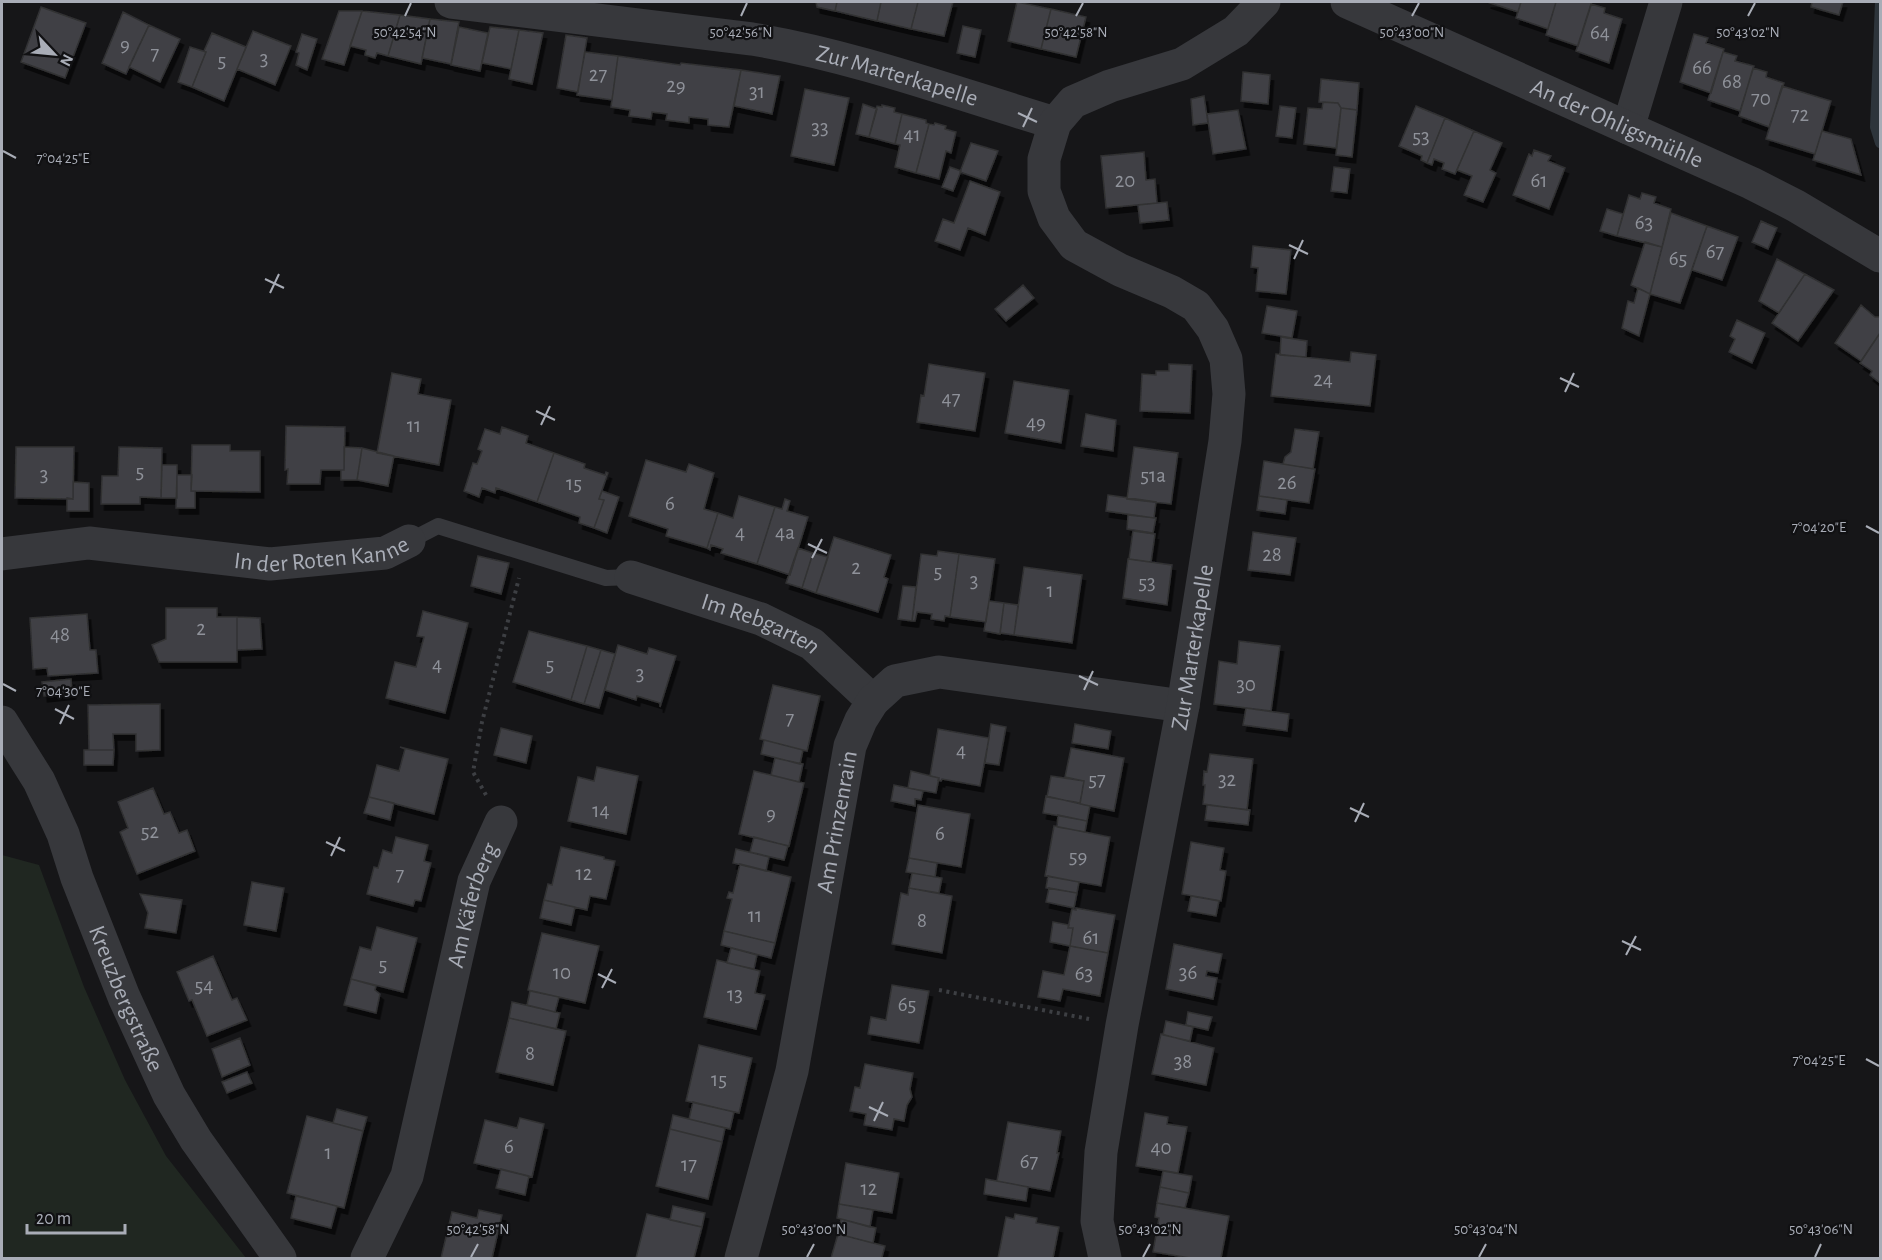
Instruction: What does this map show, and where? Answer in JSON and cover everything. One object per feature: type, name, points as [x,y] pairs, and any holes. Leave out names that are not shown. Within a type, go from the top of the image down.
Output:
[{"type":"street","name":"Zur Marterkapelle","points":[[451,2],[752,39],[798,47],[1055,123]]},
{"type":"street","name":"Zur Marterkapelle","points":[[1105,1258],[1097,1221],[1101,1152],[1122,1025],[1183,706],[1225,441],[1229,394],[1226,359],[1213,329],[1196,306],[1074,245],[1054,218],[1044,191],[1044,159],[1055,123],[1073,102],[1110,86],[1182,64],[1236,31],[1264,2]]},
{"type":"street","name":"An der Ohligsmühle","points":[[1347,2],[1769,192],[1881,256]]},
{"type":"street","points":[[1628,128],[1666,2]]},
{"type":"street","name":"In der Roten Kanne","points":[[2,554],[89,543],[270,564],[385,553],[409,541]]},
{"type":"street","name":"Im Rebgarten","points":[[631,577],[761,619],[791,634],[812,645],[873,701]]},
{"type":"street","name":"Am Prinzenrain","points":[[741,1258],[792,1071],[850,746],[861,720],[873,701],[896,681],[939,672],[1183,706]]},
{"type":"street","name":"Kreuzbergstraße","points":[[2,722],[39,781],[63,834],[77,878],[124,997],[169,1095],[196,1140],[280,1258]]},
{"type":"street","name":"Am Käferberg","points":[[367,1258],[407,1176],[474,881],[501,822]]},
{"type":"lane","name":"In der Roten Kanne","points":[[409,541],[438,526],[606,578],[631,577]]},
{"type":"path","name":"Am Käferberg","points":[[501,822],[473,772],[482,722],[525,553]]},
{"type":"path","points":[[939,990],[1122,1025]]},
{"type":"shaded area","points":[[2,855],[39,865],[84,987],[125,1080],[166,1156],[246,1258],[2,1258]]},
{"type":"building","points":[[816,2],[837,2],[835,11],[817,7]]},
{"type":"building","points":[[837,2],[881,2],[877,21],[835,11]]},
{"type":"building","points":[[881,2],[918,2],[911,29],[877,21]]},
{"type":"building","points":[[918,2],[953,2],[944,36],[911,29]]},
{"type":"building","points":[[1017,2],[1051,9],[1041,49],[1008,41]]},
{"type":"building","points":[[1487,2],[1521,2],[1518,12]]},
{"type":"building","points":[[1521,2],[1556,2],[1548,29],[1516,18]]},
{"type":"building","points":[[1556,2],[1592,2],[1578,46],[1546,35]]},
{"type":"building","points":[[1812,2],[1843,2],[1839,15],[1811,7]]},
{"type":"building","points":[[1591,4],[1605,8],[1604,13],[1622,19],[1609,63],[1576,51]]},
{"type":"building","points":[[41,7],[86,23],[65,78],[21,62]]},
{"type":"building","points":[[1051,9],[1086,17],[1076,57],[1041,49]]},
{"type":"building","points":[[339,11],[362,11],[344,65],[322,59]]},
{"type":"building","points":[[362,11],[400,15],[388,56],[377,53],[375,58],[365,55],[366,50],[350,46]]},
{"type":"building","points":[[123,12],[149,25],[126,74],[102,63]]},
{"type":"building","points":[[400,15],[430,19],[421,64],[388,56]]},
{"type":"building","points":[[430,19],[459,22],[451,64],[422,58]]},
{"type":"building","points":[[149,25],[180,39],[160,82],[129,67]]},
{"type":"building","points":[[963,26],[981,30],[975,57],[957,53]]},
{"type":"building","points":[[459,27],[488,33],[480,71],[451,65]]},
{"type":"building","points":[[490,27],[519,30],[511,69],[482,63]]},
{"type":"building","points":[[519,30],[543,33],[532,84],[509,79]]},
{"type":"building","points":[[253,31],[291,46],[275,85],[237,69]]},
{"type":"building","points":[[212,33],[246,47],[224,101],[192,87]]},
{"type":"building","points":[[302,34],[317,39],[307,70],[296,65],[299,53],[296,52]]},
{"type":"building","points":[[1694,34],[1708,38],[1706,43],[1724,49],[1711,93],[1680,82]]},
{"type":"building","points":[[566,35],[587,38],[578,92],[557,88]]},
{"type":"building","points":[[190,47],[206,52],[192,87],[178,82]]},
{"type":"building","points":[[585,52],[618,56],[612,100],[577,95]]},
{"type":"building","points":[[1723,52],[1737,56],[1735,61],[1754,66],[1740,111],[1708,100]]},
{"type":"building","points":[[618,56],[680,65],[681,63],[741,70],[729,127],[708,125],[708,119],[689,117],[689,123],[666,120],[667,114],[652,112],[651,119],[629,116],[630,110],[611,107]]},
{"type":"building","points":[[1753,68],[1767,72],[1766,77],[1784,83],[1769,127],[1739,116]]},
{"type":"building","points":[[741,70],[780,76],[772,114],[734,106]]},
{"type":"building","points":[[1243,72],[1270,75],[1268,104],[1241,101]]},
{"type":"building","points":[[1321,79],[1359,83],[1357,110],[1341,108],[1338,103],[1319,102]]},
{"type":"building","points":[[1782,86],[1831,101],[1815,154],[1766,139]]},
{"type":"building","points":[[805,89],[849,98],[834,165],[791,156]]},
{"type":"building","points":[[1204,96],[1208,123],[1193,125],[1191,99]]},
{"type":"building","points":[[1323,102],[1338,103],[1341,108],[1336,148],[1304,144],[1308,108],[1322,109]]},
{"type":"building","points":[[863,104],[877,109],[869,137],[856,134]]},
{"type":"building","points":[[882,105],[895,108],[894,112],[902,114],[895,144],[869,137],[877,106],[882,107]]},
{"type":"building","points":[[1280,106],[1296,108],[1292,138],[1276,136]]},
{"type":"building","points":[[1416,106],[1445,118],[1427,163],[1421,160],[1422,156],[1399,146]]},
{"type":"building","points":[[1341,108],[1357,110],[1352,157],[1336,155]]},
{"type":"building","points":[[1238,110],[1246,149],[1213,154],[1207,114]]},
{"type":"building","points":[[902,114],[926,120],[929,124],[916,173],[895,167],[900,145],[895,144]]},
{"type":"building","points":[[1445,118],[1474,131],[1455,174],[1442,169],[1444,163],[1434,159],[1432,165],[1427,163]]},
{"type":"building","points":[[935,123],[956,132],[951,153],[946,151],[939,179],[916,173],[929,124],[934,125]]},
{"type":"building","points":[[1474,131],[1502,143],[1490,170],[1496,173],[1483,202],[1464,195],[1472,176],[1457,170]]},
{"type":"building","points":[[1822,131],[1851,139],[1861,175],[1813,160]]},
{"type":"building","points":[[971,143],[998,151],[986,181],[960,172]]},
{"type":"building","points":[[1534,150],[1551,156],[1548,161],[1565,168],[1549,209],[1513,195],[1529,154],[1532,156]]},
{"type":"building","points":[[1144,152],[1146,180],[1155,179],[1157,203],[1106,208],[1101,156]]},
{"type":"building","points":[[950,167],[961,171],[953,191],[942,187]]},
{"type":"building","points":[[1334,167],[1350,169],[1347,193],[1331,191]]},
{"type":"building","points":[[970,181],[1000,192],[985,235],[968,228],[960,250],[935,241],[943,219],[954,223]]},
{"type":"building","points":[[1642,193],[1656,197],[1654,203],[1671,209],[1662,247],[1617,236],[1629,195],[1640,199]]},
{"type":"building","points":[[1167,202],[1169,220],[1140,223],[1138,205]]},
{"type":"building","points":[[1607,209],[1623,214],[1617,236],[1600,231]]},
{"type":"building","points":[[1671,213],[1707,226],[1680,303],[1650,294]]},
{"type":"building","points":[[1761,221],[1777,228],[1768,249],[1752,242]]},
{"type":"building","points":[[1707,226],[1738,237],[1722,280],[1692,270]]},
{"type":"building","points":[[1645,242],[1662,247],[1650,294],[1631,285]]},
{"type":"building","points":[[1253,246],[1291,250],[1286,294],[1256,291],[1258,268],[1251,267]]},
{"type":"building","points":[[1777,259],[1805,274],[1779,313],[1759,301]]},
{"type":"building","points":[[1805,274],[1834,290],[1798,341],[1772,323]]},
{"type":"building","points":[[1023,285],[1034,298],[1006,321],[995,309]]},
{"type":"building","points":[[1638,288],[1650,294],[1639,336],[1622,328],[1628,301],[1634,303]]},
{"type":"building","points":[[1861,305],[1875,317],[1880,317],[1880,333],[1861,361],[1835,343]]},
{"type":"building","points":[[1267,306],[1297,311],[1292,338],[1262,333]]},
{"type":"building","points":[[1737,320],[1765,333],[1752,363],[1729,352],[1735,339],[1730,336]]},
{"type":"building","points":[[1880,333],[1880,383],[1870,375],[1872,371],[1860,363]]},
{"type":"building","points":[[1281,337],[1307,341],[1306,357],[1280,355]]},
{"type":"building","points":[[1351,352],[1376,355],[1370,406],[1271,396],[1276,354],[1350,362]]},
{"type":"building","points":[[929,364],[985,373],[975,431],[917,422]]},
{"type":"building","points":[[1169,364],[1192,365],[1190,413],[1140,411],[1142,374],[1156,375],[1156,371],[1169,371]]},
{"type":"building","points":[[392,373],[421,379],[418,394],[451,400],[439,465],[377,453]]},
{"type":"building","points":[[1014,381],[1069,390],[1061,443],[1005,433]]},
{"type":"building","points":[[1086,414],[1116,420],[1113,451],[1081,446]]},
{"type":"building","points":[[286,426],[345,427],[344,470],[321,470],[320,484],[287,484]]},
{"type":"building","points":[[502,427],[528,436],[526,443],[554,453],[537,502],[496,488],[495,493],[482,488],[479,497],[464,491],[473,463],[477,464],[482,451],[478,449],[485,429],[500,434]]},
{"type":"building","points":[[1295,429],[1319,432],[1313,469],[1283,464],[1285,457],[1291,452]]},
{"type":"building","points":[[192,445],[230,445],[230,451],[260,451],[260,492],[191,491]]},
{"type":"building","points":[[16,447],[74,447],[73,499],[15,498]]},
{"type":"building","points":[[119,447],[162,448],[161,498],[140,497],[140,504],[101,504],[102,476],[118,476]]},
{"type":"building","points":[[344,447],[362,448],[357,480],[341,480],[341,470],[344,470]]},
{"type":"building","points":[[1134,447],[1178,453],[1171,504],[1127,499]]},
{"type":"building","points":[[362,448],[394,456],[388,486],[357,480]]},
{"type":"building","points":[[554,453],[585,464],[584,468],[605,475],[606,472],[608,473],[599,499],[604,500],[594,528],[579,523],[580,517],[537,502]]},
{"type":"building","points":[[646,460],[686,472],[689,464],[714,473],[704,509],[718,513],[707,548],[666,536],[668,529],[629,516]]},
{"type":"building","points":[[1264,461],[1315,469],[1309,503],[1259,496]]},
{"type":"building","points":[[162,465],[177,465],[177,498],[161,498]]},
{"type":"building","points":[[177,475],[192,475],[191,491],[195,491],[195,508],[176,508]]},
{"type":"building","points":[[73,482],[89,483],[89,511],[67,511],[67,498],[73,499]]},
{"type":"building","points":[[602,491],[619,497],[607,533],[594,528],[604,500],[599,499]]},
{"type":"building","points":[[1108,495],[1156,502],[1154,518],[1106,511]]},
{"type":"building","points":[[739,496],[775,507],[757,564],[721,553],[723,549],[711,545],[710,550],[707,548],[718,513],[733,518]]},
{"type":"building","points":[[1259,496],[1287,500],[1285,514],[1257,510]]},
{"type":"building","points":[[785,499],[790,501],[787,511],[808,517],[790,575],[757,564],[775,507],[782,509]]},
{"type":"building","points":[[1128,515],[1156,518],[1153,533],[1127,529]]},
{"type":"building","points":[[1133,531],[1155,534],[1151,562],[1129,559]]},
{"type":"building","points":[[1253,532],[1296,538],[1290,575],[1248,570]]},
{"type":"building","points":[[834,537],[891,555],[884,577],[888,579],[878,612],[816,593]]},
{"type":"building","points":[[798,548],[813,553],[802,588],[786,583]]},
{"type":"building","points":[[938,551],[959,554],[950,617],[945,616],[944,621],[931,619],[932,614],[917,612],[915,621],[912,621],[921,554],[937,556]]},
{"type":"building","points":[[813,553],[828,557],[816,593],[802,588]]},
{"type":"building","points":[[959,554],[995,559],[986,622],[950,617]]},
{"type":"building","points":[[478,556],[509,563],[501,594],[471,586]]},
{"type":"building","points":[[1128,559],[1172,565],[1167,605],[1123,598]]},
{"type":"building","points":[[1024,567],[1082,575],[1072,643],[1014,635]]},
{"type":"building","points":[[903,586],[916,587],[912,621],[898,619]]},
{"type":"building","points":[[989,601],[1004,603],[1000,634],[984,631]]},
{"type":"building","points":[[1004,603],[1018,605],[1014,635],[1000,633]]},
{"type":"building","points":[[166,608],[217,608],[217,617],[237,617],[237,662],[159,662],[152,645],[166,639]]},
{"type":"building","points":[[423,611],[468,623],[445,713],[386,698],[395,662],[416,667],[424,637],[417,636]]},
{"type":"building","points":[[87,614],[90,650],[96,650],[98,673],[48,676],[47,668],[33,669],[30,618]]},
{"type":"building","points":[[237,617],[260,618],[262,649],[237,650]]},
{"type":"building","points":[[529,631],[587,646],[571,700],[513,682]]},
{"type":"building","points":[[1239,641],[1280,646],[1271,711],[1214,704],[1219,661],[1237,664]]},
{"type":"building","points":[[618,645],[647,654],[649,648],[676,656],[660,707],[660,703],[637,696],[636,700],[605,690]]},
{"type":"building","points":[[587,646],[601,650],[584,704],[571,700]]},
{"type":"building","points":[[601,650],[615,654],[599,708],[584,704]]},
{"type":"building","points":[[71,679],[72,693],[44,696],[42,682]]},
{"type":"building","points":[[773,685],[820,696],[807,751],[760,739]]},
{"type":"building","points":[[160,704],[160,750],[136,751],[136,734],[113,734],[114,750],[89,750],[88,705]]},
{"type":"building","points":[[1246,708],[1289,714],[1287,731],[1243,725]]},
{"type":"building","points":[[991,724],[1006,727],[999,765],[985,763]]},
{"type":"building","points":[[1075,724],[1111,731],[1108,749],[1072,743]]},
{"type":"building","points":[[501,728],[532,736],[526,763],[494,755]]},
{"type":"building","points":[[938,729],[989,738],[980,786],[942,779],[941,781],[938,780],[939,778],[930,776]]},
{"type":"building","points":[[764,740],[803,750],[800,764],[761,754]]},
{"type":"building","points":[[400,747],[448,759],[434,814],[369,797],[377,765],[399,771],[405,749]]},
{"type":"building","points":[[1071,748],[1124,758],[1114,811],[1080,804],[1084,781],[1065,777]]},
{"type":"building","points":[[84,750],[114,750],[113,765],[84,765]]},
{"type":"building","points":[[1210,754],[1253,759],[1247,810],[1203,804],[1204,771],[1207,772]]},
{"type":"building","points":[[775,758],[803,764],[799,782],[771,775]]},
{"type":"building","points":[[597,767],[638,776],[626,834],[568,821],[578,777],[594,781]]},
{"type":"building","points":[[754,771],[804,783],[789,846],[739,834]]},
{"type":"building","points":[[911,771],[939,778],[936,793],[908,788]]},
{"type":"building","points":[[1051,776],[1084,781],[1080,803],[1047,797]]},
{"type":"building","points":[[894,785],[923,791],[921,800],[915,799],[915,806],[891,801]]},
{"type":"building","points":[[153,788],[164,814],[170,812],[179,833],[187,830],[195,851],[137,874],[120,832],[128,828],[118,802]]},
{"type":"building","points":[[1046,796],[1090,806],[1087,821],[1043,813]]},
{"type":"building","points":[[369,797],[394,803],[390,820],[364,813]]},
{"type":"building","points":[[918,805],[970,814],[961,867],[909,858]]},
{"type":"building","points":[[1207,805],[1250,810],[1248,825],[1205,820]]},
{"type":"building","points":[[1058,815],[1087,821],[1085,832],[1057,827]]},
{"type":"building","points":[[1054,826],[1110,837],[1101,886],[1045,876]]},
{"type":"building","points":[[396,837],[428,845],[424,861],[431,863],[421,901],[415,900],[413,906],[367,894],[374,867],[378,868],[383,850],[392,853]]},
{"type":"building","points":[[754,837],[788,846],[784,860],[750,852]]},
{"type":"building","points":[[1191,842],[1224,848],[1220,870],[1226,871],[1221,901],[1182,894]]},
{"type":"building","points":[[561,847],[615,861],[606,899],[590,896],[587,910],[544,900],[548,884],[552,885]]},
{"type":"building","points":[[736,849],[769,857],[766,871],[733,863]]},
{"type":"building","points":[[909,858],[937,863],[935,877],[906,872]]},
{"type":"building","points":[[740,864],[791,877],[775,943],[724,931],[732,899],[727,898],[729,892],[733,893]]},
{"type":"building","points":[[912,873],[942,878],[939,893],[909,888]]},
{"type":"building","points":[[1048,876],[1079,882],[1077,893],[1046,888]]},
{"type":"building","points":[[252,882],[284,888],[276,931],[244,925]]},
{"type":"building","points":[[909,888],[952,896],[942,953],[892,944],[901,893],[908,895]]},
{"type":"building","points":[[1049,888],[1077,893],[1074,908],[1046,902]]},
{"type":"building","points":[[140,894],[182,900],[176,933],[145,928],[148,913]]},
{"type":"building","points":[[1191,896],[1219,901],[1216,916],[1188,911]]},
{"type":"building","points":[[544,900],[575,907],[571,925],[540,918]]},
{"type":"building","points":[[1076,908],[1115,915],[1108,953],[1070,946],[1073,928],[1068,928],[1072,909],[1076,910]]},
{"type":"building","points":[[1053,922],[1073,928],[1070,946],[1050,942]]},
{"type":"building","points":[[377,927],[417,938],[403,992],[351,979],[360,947],[371,950]]},
{"type":"building","points":[[724,931],[775,943],[771,958],[721,945]]},
{"type":"building","points":[[542,933],[599,946],[585,1003],[528,990]]},
{"type":"building","points":[[1174,944],[1222,954],[1218,973],[1207,971],[1206,976],[1217,978],[1213,999],[1166,989]]},
{"type":"building","points":[[1070,946],[1108,953],[1100,996],[1063,989],[1060,1001],[1038,997],[1043,971],[1064,975]]},
{"type":"building","points":[[731,948],[757,955],[754,969],[727,963]]},
{"type":"building","points":[[213,956],[232,1000],[237,998],[247,1020],[207,1036],[177,972]]},
{"type":"building","points":[[717,960],[760,971],[755,993],[765,995],[756,1029],[704,1017]]},
{"type":"building","points":[[351,979],[376,986],[375,990],[380,994],[376,1013],[344,1005]]},
{"type":"building","points":[[892,985],[929,991],[919,1043],[868,1034],[871,1017],[886,1020]]},
{"type":"building","points":[[530,991],[559,997],[555,1012],[527,1005]]},
{"type":"building","points":[[512,1002],[560,1013],[556,1029],[509,1018]]},
{"type":"building","points":[[1188,1012],[1212,1017],[1208,1030],[1186,1025]]},
{"type":"building","points":[[509,1018],[566,1031],[553,1085],[496,1072]]},
{"type":"building","points":[[1166,1021],[1193,1027],[1190,1041],[1163,1035]]},
{"type":"building","points":[[1161,1034],[1214,1048],[1206,1085],[1152,1074]]},
{"type":"building","points":[[240,1038],[250,1065],[222,1077],[212,1049]]},
{"type":"building","points":[[699,1045],[752,1058],[739,1113],[686,1101]]},
{"type":"building","points":[[865,1064],[913,1073],[910,1089],[912,1097],[907,1105],[904,1121],[894,1119],[892,1130],[864,1125],[866,1114],[850,1111],[855,1087],[860,1088]]},
{"type":"building","points":[[247,1072],[252,1083],[227,1093],[222,1082]]},
{"type":"building","points":[[693,1102],[734,1112],[730,1129],[689,1119]]},
{"type":"building","points":[[337,1109],[367,1117],[363,1131],[333,1123]]},
{"type":"building","points":[[1145,1113],[1168,1117],[1167,1124],[1187,1127],[1178,1173],[1136,1166]]},
{"type":"building","points":[[673,1115],[725,1128],[722,1142],[670,1129]]},
{"type":"building","points":[[307,1116],[363,1131],[344,1208],[287,1193]]},
{"type":"building","points":[[520,1118],[544,1124],[532,1177],[474,1163],[485,1120],[517,1128]]},
{"type":"building","points":[[1008,1122],[1061,1131],[1057,1153],[1059,1153],[1050,1191],[997,1181]]},
{"type":"building","points":[[670,1129],[722,1142],[708,1199],[656,1186]]},
{"type":"building","points":[[846,1163],[899,1173],[892,1213],[839,1204]]},
{"type":"building","points":[[501,1169],[529,1176],[525,1195],[496,1188]]},
{"type":"building","points":[[1163,1171],[1192,1176],[1189,1193],[1160,1187]]},
{"type":"building","points":[[986,1179],[1028,1187],[1026,1201],[984,1194]]},
{"type":"building","points":[[1160,1187],[1189,1193],[1185,1208],[1157,1203]]},
{"type":"building","points":[[296,1196],[337,1206],[331,1228],[291,1218]]},
{"type":"building","points":[[1157,1203],[1229,1216],[1221,1258],[1190,1258],[1153,1252],[1159,1218],[1155,1217]]},
{"type":"building","points":[[839,1204],[873,1210],[870,1227],[837,1218]]},
{"type":"building","points":[[673,1206],[705,1213],[702,1227],[670,1220]]},
{"type":"building","points":[[479,1210],[502,1215],[492,1258],[441,1258],[452,1212],[477,1218]]},
{"type":"building","points":[[647,1214],[702,1227],[694,1258],[636,1258]]},
{"type":"building","points":[[1015,1214],[1037,1218],[1036,1223],[1059,1227],[1053,1258],[998,1258],[1006,1217],[1014,1219]]},
{"type":"building","points":[[841,1219],[876,1228],[873,1243],[838,1234]]},
{"type":"building","points":[[838,1234],[885,1246],[882,1257],[884,1258],[831,1258]]},
{"type":"waterway","points":[[1880,2],[1875,127],[1880,143]]}]
